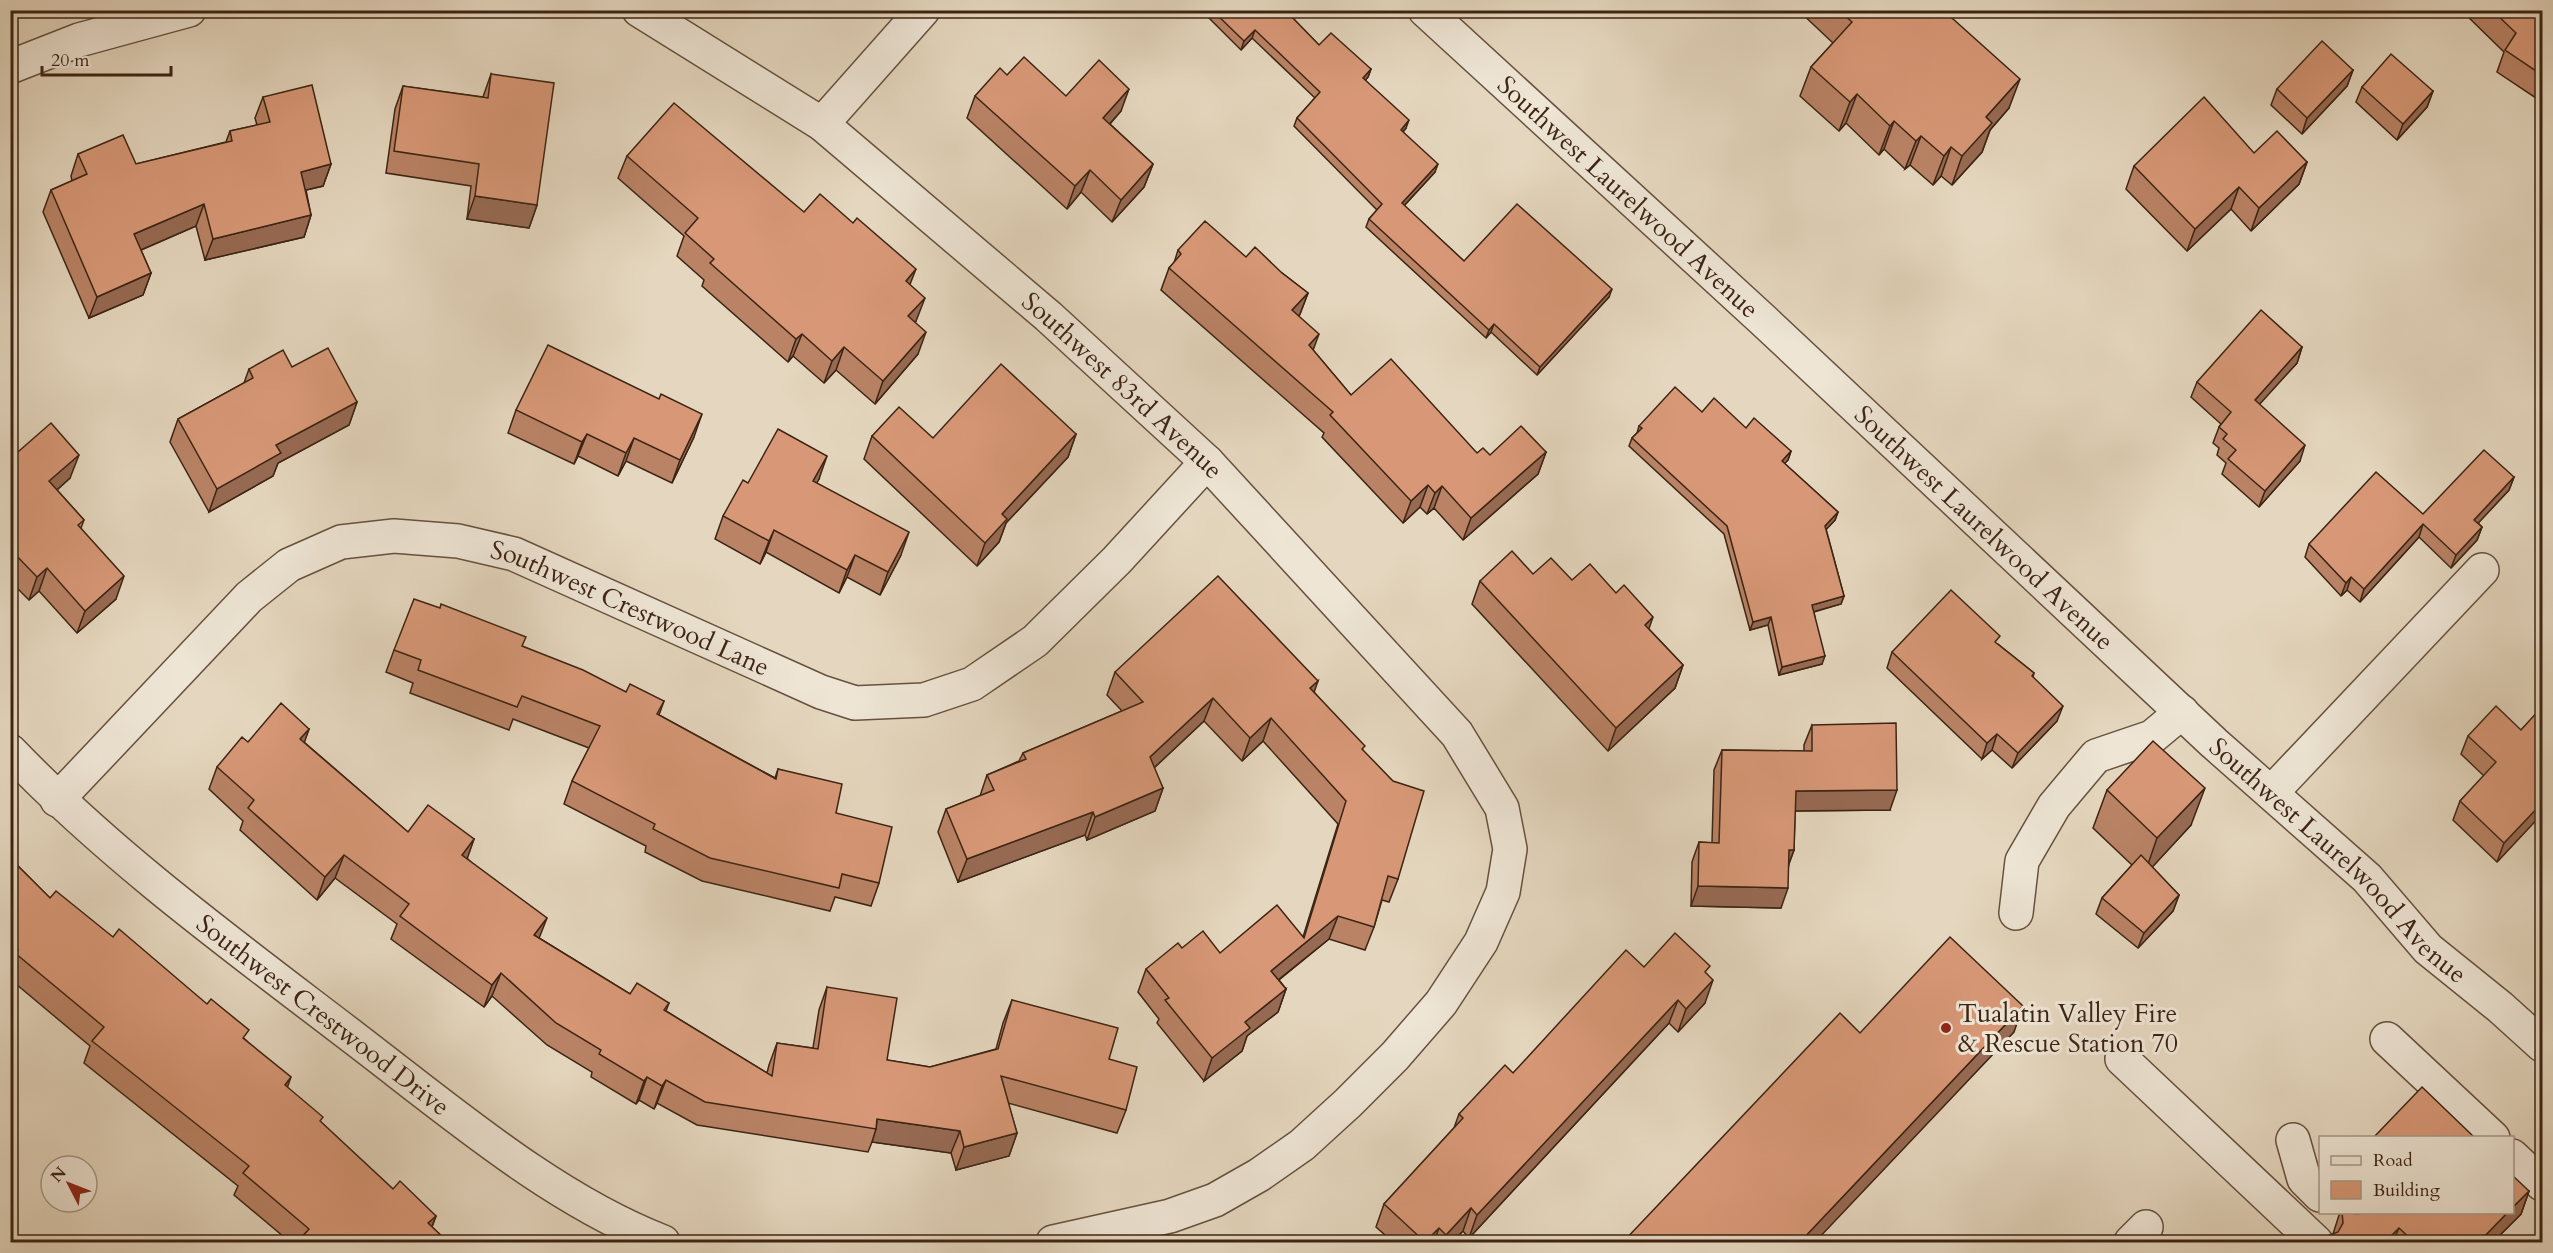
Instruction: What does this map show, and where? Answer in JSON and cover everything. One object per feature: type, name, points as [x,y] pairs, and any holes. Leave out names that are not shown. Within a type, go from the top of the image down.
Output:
[{"type":"street","points":[[10,68],[79,40],[189,10]]},
{"type":"street","name":"Southwest 83rd Avenue","points":[[639,10],[822,124],[1048,316],[1207,462],[1457,734],[1502,808],[1510,849],[1503,892],[1481,942],[1441,1003],[1395,1056],[1302,1145],[1259,1176],[1215,1200],[1170,1216],[1053,1242]]},
{"type":"street","points":[[822,124],[923,10]]},
{"type":"street","name":"Southwest Laurelwood Avenue","points":[[1425,10],[1763,320],[2182,712],[2367,878],[2428,949],[2500,1007],[2542,1045]]},
{"type":"street","name":"Southwest Crestwood Lane","points":[[57,800],[249,597],[290,565],[341,542],[394,536],[458,541],[514,554],[821,692],[855,703],[924,700],[972,684],[1035,641],[1117,560],[1207,462]]},
{"type":"street","points":[[2271,794],[2482,570]]},
{"type":"street","points":[[2016,913],[2022,861],[2054,806],[2096,756],[2152,737],[2182,712]]},
{"type":"street","name":"Southwest Crestwood Drive","points":[[10,751],[57,800],[159,889],[473,1129],[571,1196],[663,1242]]},
{"type":"street","points":[[2387,1038],[2492,1136]]},
{"type":"street","points":[[2122,1059],[2292,1221],[2315,1219],[2324,1238]]},
{"type":"street","points":[[2293,1140],[2304,1179],[2319,1194]]},
{"type":"street","points":[[2514,1158],[2542,1184]]},
{"type":"building","points":[[1212,10],[1285,10],[1319,45],[1331,33],[1371,69],[1363,78],[1409,120],[1401,130],[1438,164],[1402,203],[1464,261],[1517,204],[1612,289],[1540,367],[1494,324],[1489,330],[1369,219],[1382,204],[1297,118],[1320,92],[1255,30],[1244,41]]},
{"type":"building","points":[[1839,10],[1943,10],[2020,79],[1986,117],[1992,123],[1962,156],[1951,147],[1944,156],[1921,136],[1916,141],[1894,121],[1890,126],[1857,94],[1850,102],[1811,67],[1852,22]]},
{"type":"building","points":[[2492,10],[2542,10],[2542,75],[2505,50],[2516,33]]},
{"type":"building","points":[[2322,41],[2353,70],[2307,118],[2277,89]]},
{"type":"building","points":[[2391,54],[2433,91],[2403,124],[2362,87]]},
{"type":"building","points":[[1024,57],[1066,96],[1099,60],[1129,89],[1103,118],[1153,164],[1121,200],[1090,170],[1075,186],[975,96],[1000,68],[1007,75]]},
{"type":"building","points":[[491,74],[554,83],[537,205],[475,196],[479,164],[394,151],[403,86],[488,98]]},
{"type":"building","points":[[312,85],[331,164],[301,172],[311,215],[213,239],[204,204],[134,234],[151,273],[97,297],[51,190],[87,174],[78,154],[123,135],[136,164],[232,141],[230,131],[270,122],[263,97]]},
{"type":"building","points":[[2204,97],[2254,153],[2277,131],[2307,162],[2259,208],[2239,187],[2195,229],[2134,166]]},
{"type":"building","points":[[674,103],[804,212],[820,194],[853,223],[857,218],[916,269],[906,281],[925,298],[908,316],[926,332],[883,381],[844,347],[832,361],[802,334],[796,339],[710,263],[714,259],[685,233],[698,218],[627,156]]},
{"type":"building","points":[[1205,221],[1246,257],[1255,247],[1282,273],[1308,293],[1292,310],[1319,334],[1309,345],[1351,395],[1391,359],[1477,453],[1483,448],[1490,455],[1521,426],[1546,452],[1471,518],[1442,486],[1435,493],[1428,485],[1411,501],[1330,415],[1333,412],[1169,268],[1181,254],[1178,250]]},
{"type":"building","points":[[2261,310],[2302,347],[2255,400],[2305,445],[2265,491],[2228,459],[2236,450],[2223,439],[2227,434],[2219,427],[2231,412],[2197,382]]},
{"type":"building","points":[[548,345],[659,399],[661,394],[702,414],[680,460],[634,438],[626,453],[587,434],[582,442],[516,410]]},
{"type":"building","points":[[328,348],[357,402],[276,445],[281,453],[217,489],[178,419],[253,378],[249,369],[283,350],[292,367]]},
{"type":"building","points":[[1001,364],[1076,434],[1002,514],[1007,519],[985,543],[872,436],[899,407],[933,438]]},
{"type":"building","points":[[1675,387],[1702,412],[1714,398],[1746,428],[1754,418],[1791,451],[1782,461],[1838,512],[1825,526],[1844,596],[1812,605],[1825,656],[1782,667],[1771,617],[1753,622],[1727,526],[1632,438],[1642,428],[1639,426]]},
{"type":"building","points":[[51,423],[79,455],[49,481],[84,520],[78,525],[124,576],[85,611],[47,568],[37,577],[10,549],[10,457]]},
{"type":"building","points":[[778,429],[827,456],[813,481],[909,532],[888,572],[855,555],[847,570],[774,530],[769,541],[723,516],[743,480],[748,483]]},
{"type":"building","points":[[2484,450],[2514,477],[2474,520],[2482,527],[2456,555],[2423,524],[2364,589],[2351,577],[2346,583],[2309,544],[2376,472],[2423,514]]},
{"type":"building","points":[[1512,551],[1533,574],[1551,558],[1572,580],[1590,564],[1616,593],[1624,585],[1653,617],[1645,625],[1683,665],[1616,728],[1480,581]]},
{"type":"building","points":[[1218,576],[1318,681],[1310,688],[1365,746],[1362,749],[1393,781],[1424,791],[1398,879],[1388,876],[1374,927],[1338,916],[1271,971],[1286,989],[1245,1022],[1250,1028],[1212,1058],[1165,1000],[1169,998],[1146,969],[1178,943],[1182,948],[1203,931],[1220,953],[1277,905],[1304,938],[1346,801],[1271,718],[1250,738],[1213,698],[1150,757],[1163,788],[1095,817],[1093,812],[967,859],[946,809],[994,790],[987,775],[1026,759],[1023,753],[1143,702],[1115,672]]},
{"type":"building","points":[[1951,590],[2000,636],[1995,642],[2034,673],[2032,676],[2063,706],[2018,753],[1997,734],[1987,743],[1892,652]]},
{"type":"building","points":[[414,599],[440,608],[441,604],[526,637],[522,646],[583,670],[626,692],[630,684],[664,701],[657,714],[776,779],[778,769],[842,784],[836,813],[892,827],[879,883],[842,874],[839,888],[710,858],[653,829],[655,824],[572,781],[600,726],[522,696],[517,707],[418,670],[421,660],[394,650]]},
{"type":"building","points":[[281,703],[309,729],[300,739],[408,832],[428,805],[474,839],[462,855],[547,918],[534,935],[630,994],[637,983],[669,1003],[664,1010],[772,1076],[777,1043],[818,1049],[827,987],[897,998],[887,1060],[930,1067],[998,1049],[1012,1000],[1118,1028],[1109,1059],[1137,1067],[1126,1110],[1001,1076],[1017,1133],[964,1147],[960,1131],[877,1119],[876,1129],[705,1102],[666,1080],[662,1086],[647,1077],[644,1081],[599,1054],[601,1050],[556,1023],[501,973],[492,985],[400,916],[409,904],[344,855],[325,877],[248,808],[254,800],[217,767],[242,737],[248,742]]},
{"type":"building","points":[[2496,706],[2521,730],[2542,707],[2542,803],[2504,843],[2460,801],[2496,762],[2468,736]]},
{"type":"building","points":[[1896,723],[1897,790],[1796,791],[1794,850],[1789,850],[1788,888],[1698,886],[1699,842],[1719,843],[1722,750],[1812,751],[1812,725]]},
{"type":"building","points":[[2153,741],[2205,788],[2157,838],[2107,790]]},
{"type":"building","points":[[2141,855],[2179,895],[2144,933],[2102,898]]},
{"type":"building","points":[[10,858],[50,898],[56,891],[113,937],[119,929],[207,1004],[211,999],[249,1030],[243,1038],[291,1077],[285,1085],[323,1117],[320,1121],[393,1189],[400,1181],[436,1216],[428,1223],[448,1242],[304,1242],[300,1239],[309,1229],[243,1173],[249,1166],[92,1041],[104,1027],[15,953],[18,950],[10,942]]},
{"type":"building","points":[[1675,933],[1710,966],[1705,972],[1713,980],[1686,1009],[1678,1000],[1477,1215],[1471,1208],[1446,1235],[1439,1228],[1425,1242],[1384,1204],[1463,1118],[1459,1114],[1505,1065],[1513,1073],[1626,950],[1644,967]]},
{"type":"building","points":[[1950,937],[2023,1006],[1800,1242],[1623,1242],[1840,1013],[1860,1033]]},
{"type":"building","points":[[2422,1087],[2473,1136],[2375,1136]]},
{"type":"building","points":[[2514,1177],[2529,1191],[2514,1206]]},
{"type":"building","points":[[2342,1214],[2506,1214],[2479,1242],[2414,1242],[2399,1228],[2385,1242],[2331,1242],[2325,1237],[2338,1232],[2343,1223]]},
{"type":"place","name":"Tualatin Valley Fire & Rescue Station 70","points":[[1946,1028]]}]
